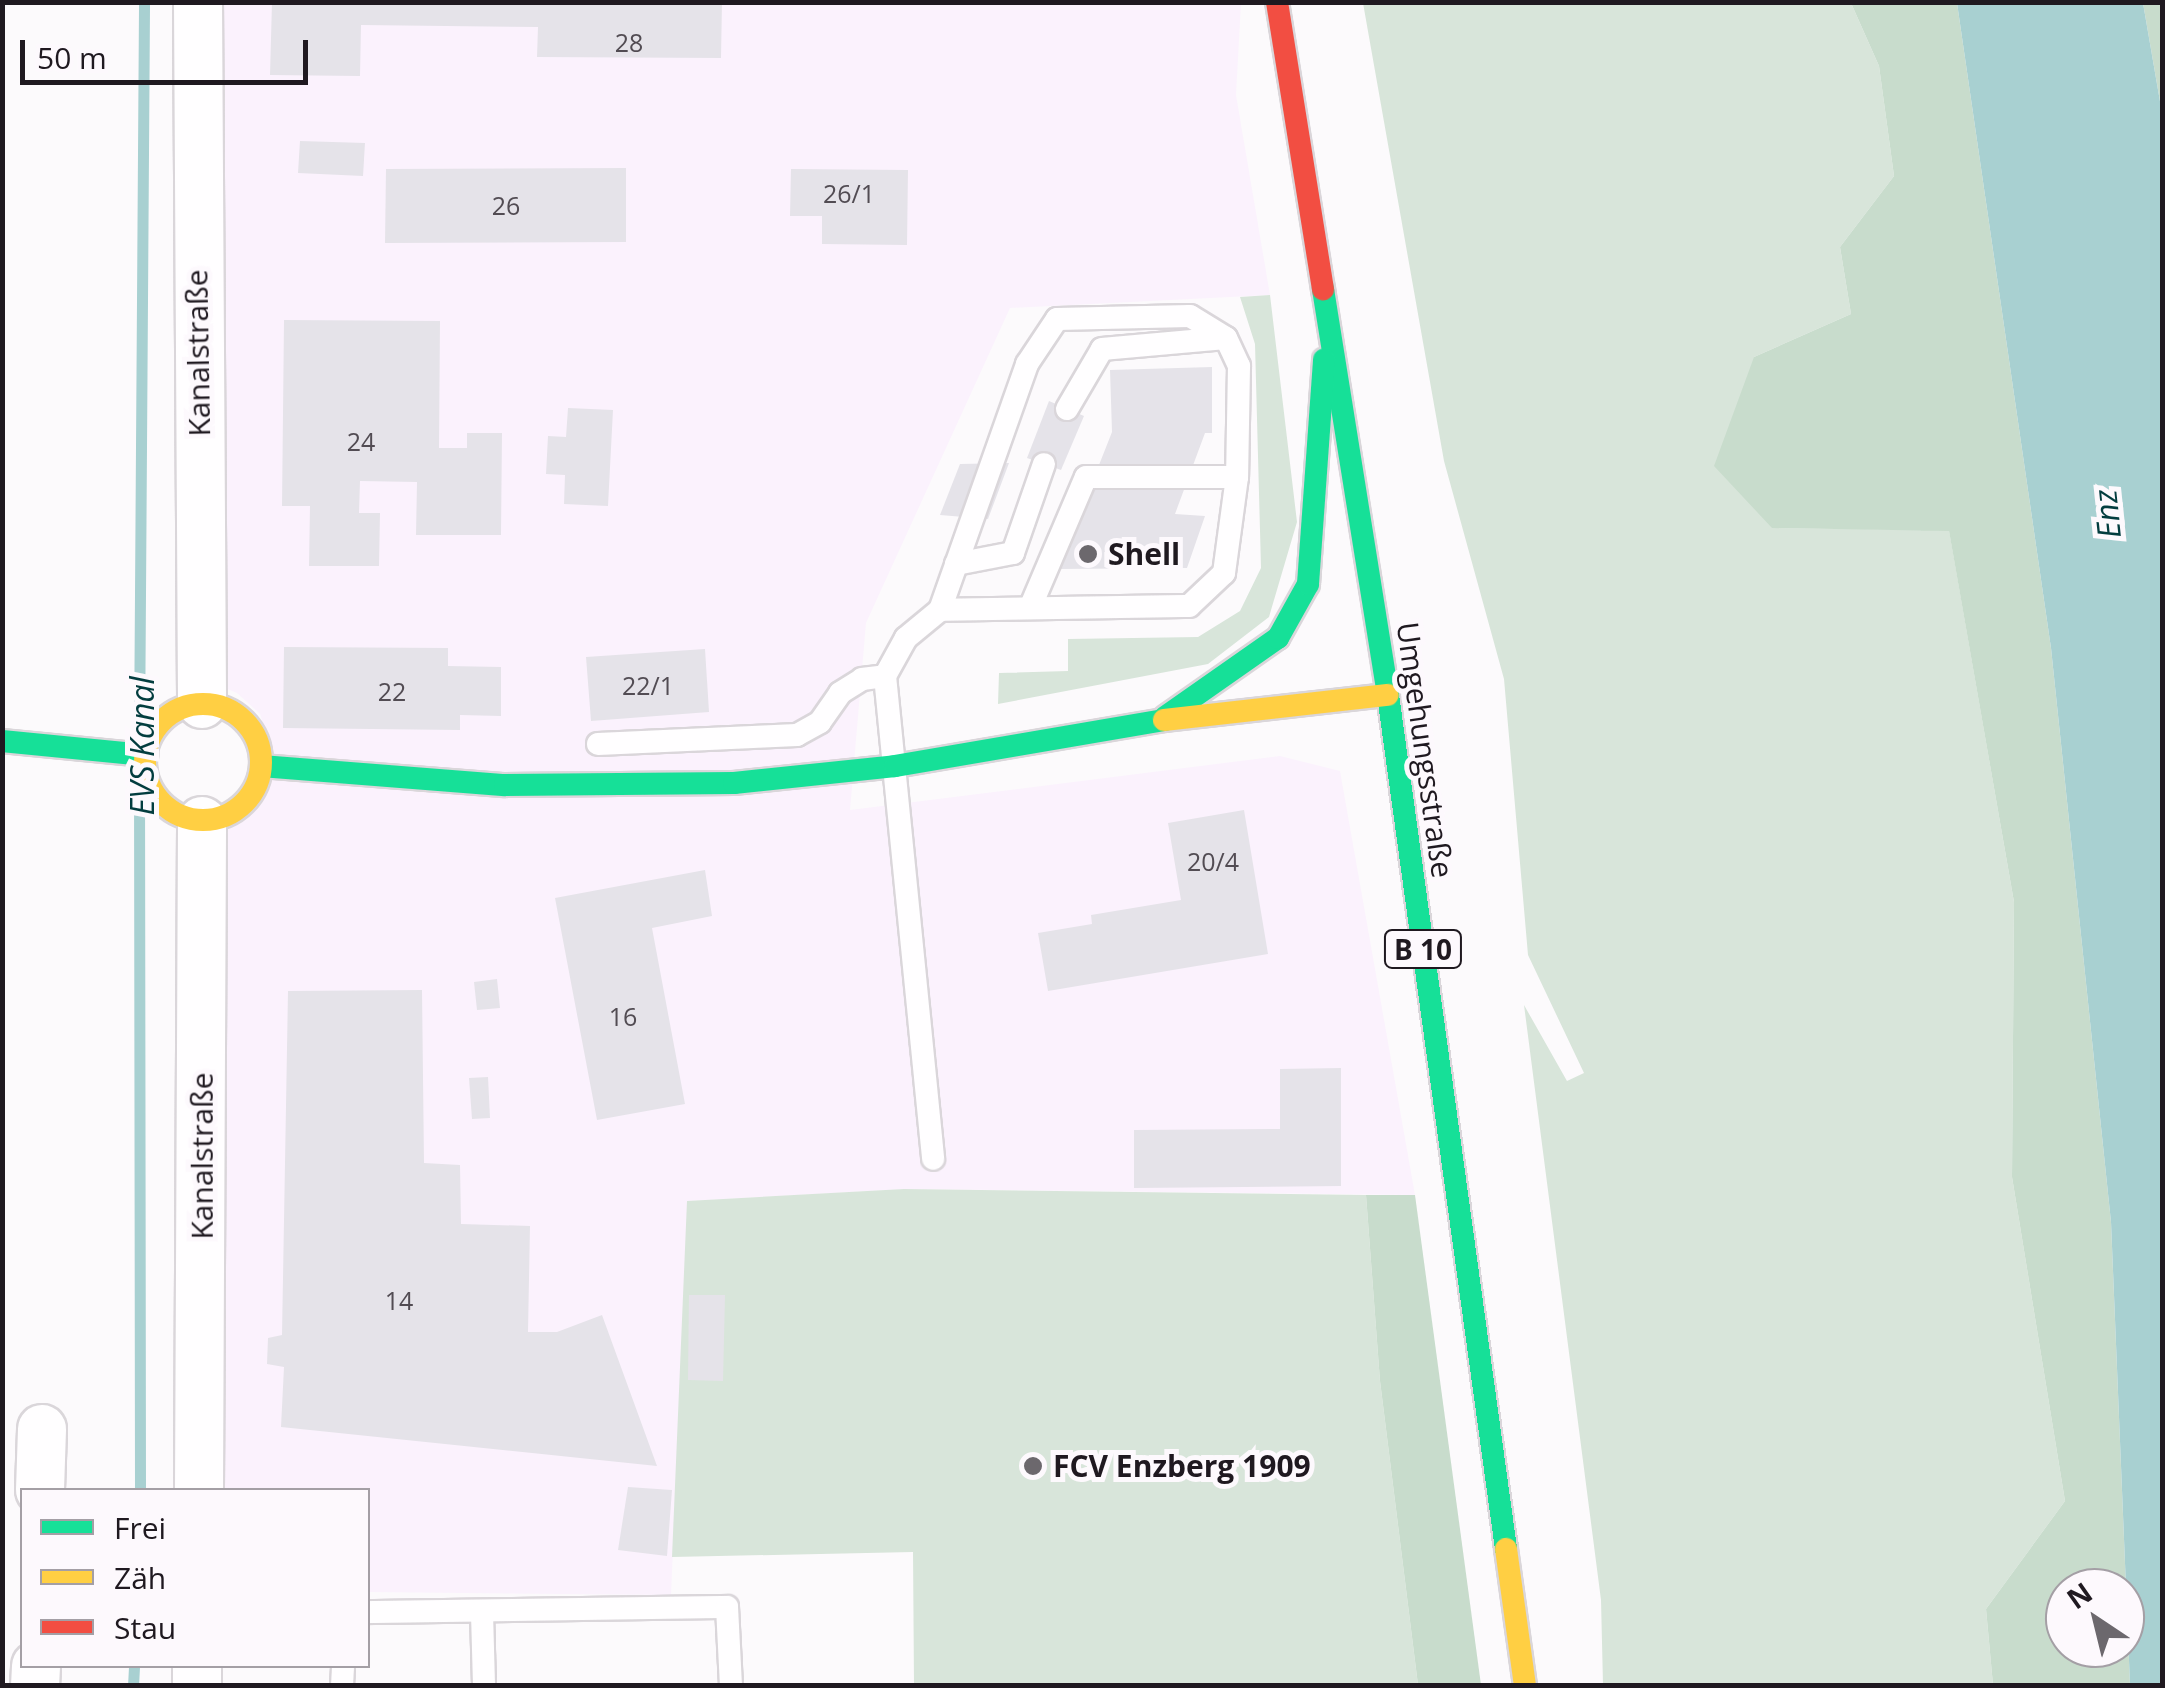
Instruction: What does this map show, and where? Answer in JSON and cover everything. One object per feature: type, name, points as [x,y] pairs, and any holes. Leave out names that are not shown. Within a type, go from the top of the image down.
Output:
[{"type":"main road","name":"Umgehungsstraße","points":[[1277,2],[1326,327],[1388,694],[1525,1686]]},
{"type":"main road","points":[[1160,720],[1278,638],[1308,584],[1326,327]]},
{"type":"main road","points":[[262,766],[616,786],[895,766],[1160,720],[1388,694]]},
{"type":"main road","points":[[202,704],[244,721],[258,741],[262,766],[248,800],[202,822],[162,804],[149,784],[146,755],[166,718],[202,704]]},
{"type":"main road","points":[[3,741],[146,755]]},
{"type":"street","name":"Kanalstraße","points":[[198,2],[202,704]]},
{"type":"street","name":"Kanalstraße","points":[[199,1488],[202,822]]},
{"type":"street","points":[[40,1488],[42,1430]]},
{"type":"lane","points":[[933,1159],[885,676],[906,638],[940,610],[1027,364],[1056,320],[1190,316],[1226,338],[1240,366],[1237,477],[1224,574],[1189,606],[940,610]]},
{"type":"lane","points":[[1067,408],[1102,349],[1226,338]]},
{"type":"lane","points":[[956,564],[1013,553],[1044,464]]},
{"type":"lane","points":[[1030,608],[1086,477],[1237,477]]},
{"type":"lane","points":[[598,744],[798,735],[820,722],[840,693],[862,679],[885,676]]},
{"type":"lane","points":[[370,1612],[727,1607],[732,1686]]},
{"type":"lane","points":[[482,1613],[484,1686]]},
{"type":"shaded area","points":[[220,3],[1241,3],[1236,95],[1270,295],[1010,308],[866,623],[850,810],[1280,756],[1340,771],[1415,1195],[904,1189],[688,1201],[671,1595],[370,1592],[370,1488],[221,1488],[219,837],[249,813],[267,788],[271,749],[260,714],[237,693],[215,684]]},
{"type":"shaded area","points":[[1363,3],[1851,3],[1879,66],[1894,176],[1840,247],[1851,314],[1754,357],[1772,528],[1949,530],[2014,902],[2012,1177],[2065,1501],[1986,1609],[1993,1685],[1603,1685],[1601,1600],[1524,1005],[1567,1081],[1584,1073],[1528,955],[1504,679],[1444,461]]},
{"type":"shaded area","points":[[1270,295],[1297,522],[1269,617],[1208,664],[998,704],[999,673],[1068,671],[1068,639],[1198,637],[1240,611],[1261,568],[1255,344],[1240,297]]},
{"type":"shaded area","name":"FCV Enzberg 1909","points":[[904,1189],[1366,1195],[1380,1381],[1418,1685],[914,1685],[913,1552],[672,1557],[687,1201]]},
{"type":"green space","points":[[1851,3],[1957,3],[2051,648],[2111,1222],[2125,1568],[2045,1568],[2045,1668],[2129,1668],[2130,1685],[1993,1685],[1986,1609],[2065,1501],[2012,1177],[2014,902],[1949,531],[1772,528],[1714,466],[1754,357],[1851,314],[1840,247],[1894,176],[1879,66]]},
{"type":"green space","points":[[2143,3],[2162,3],[2162,113]]},
{"type":"green space","points":[[1366,1195],[1415,1195],[1481,1685],[1418,1685],[1380,1381]]},
{"type":"water","name":"Enz","points":[[1957,3],[2143,3],[2162,113],[2162,1685],[2130,1685],[2129,1668],[2145,1668],[2145,1568],[2125,1568],[2111,1222],[2051,648]]},
{"type":"building","points":[[272,2],[722,2],[721,58],[537,57],[538,27],[361,25],[360,76],[270,75]]},
{"type":"building","points":[[300,141],[365,143],[363,176],[298,173]]},
{"type":"building","points":[[626,168],[626,242],[385,243],[386,169]]},
{"type":"building","points":[[791,169],[908,170],[907,245],[822,244],[822,216],[790,216]]},
{"type":"building","points":[[284,320],[440,321],[439,448],[467,448],[467,433],[502,433],[501,535],[416,535],[417,482],[360,481],[359,513],[380,513],[379,566],[309,566],[310,506],[282,506]]},
{"type":"building","points":[[1212,367],[1212,433],[1205,433],[1175,514],[1205,516],[1187,568],[1058,569],[1112,432],[1110,370]]},
{"type":"building","points":[[1049,401],[1084,416],[1061,470],[1027,458]]},
{"type":"building","points":[[568,408],[613,410],[608,506],[564,504],[565,475],[546,474],[548,436],[566,437]]},
{"type":"building","points":[[1009,463],[988,519],[940,515],[960,464]]},
{"type":"building","points":[[284,647],[448,648],[448,666],[501,667],[501,716],[460,715],[460,730],[283,728]]},
{"type":"building","points":[[705,649],[709,712],[591,721],[586,657]]},
{"type":"building","points":[[1244,810],[1268,954],[1048,991],[1038,933],[1092,924],[1091,915],[1181,900],[1168,823]]},
{"type":"building","points":[[705,870],[712,916],[652,928],[685,1104],[597,1120],[555,898]]},
{"type":"building","points":[[497,979],[500,1008],[477,1010],[474,982]]},
{"type":"building","points":[[422,990],[424,1163],[460,1165],[461,1224],[530,1226],[528,1332],[557,1332],[602,1315],[657,1466],[281,1427],[284,1367],[267,1364],[268,1338],[282,1335],[288,991]]},
{"type":"building","points":[[1341,1068],[1341,1186],[1134,1188],[1134,1130],[1280,1129],[1280,1069]]},
{"type":"building","points":[[488,1077],[490,1118],[472,1119],[469,1078]]},
{"type":"building","points":[[689,1295],[725,1295],[723,1381],[688,1380]]},
{"type":"building","points":[[628,1487],[672,1490],[667,1556],[618,1550]]},
{"type":"waterway","name":"EVS Kanal","points":[[139,741],[144,2]]},
{"type":"waterway","name":"EVS Kanal","points":[[139,770],[140,1488]]},
{"type":"waterway","name":"EVS Kanal","points":[[133,1686],[134,1668]]},
{"type":"traffic: fast","points":[[1323,289],[1388,695],[1506,1549]]},
{"type":"traffic: fast","points":[[1165,717],[1278,638],[1308,584],[1324,360]]},
{"type":"traffic: fast","points":[[261,766],[505,785],[734,783],[895,766],[1164,720]]},
{"type":"traffic: fast","points":[[2,741],[146,755]]},
{"type":"traffic: slow","points":[[1164,720],[1388,695]]},
{"type":"traffic: slow","points":[[203,704],[225,708],[244,721],[257,740],[261,762],[257,784],[244,803],[225,816],[203,820],[181,816],[162,803],[149,784],[145,762],[149,740],[162,721],[181,708],[203,704]]},
{"type":"traffic: slow","points":[[1506,1549],[1525,1686]]},
{"type":"traffic: jam","points":[[1277,2],[1323,289]]},
{"type":"place","name":"Shell","points":[[1088,554]]},
{"type":"place","name":"FCV Enzberg 1909","points":[[1033,1466]]}]
